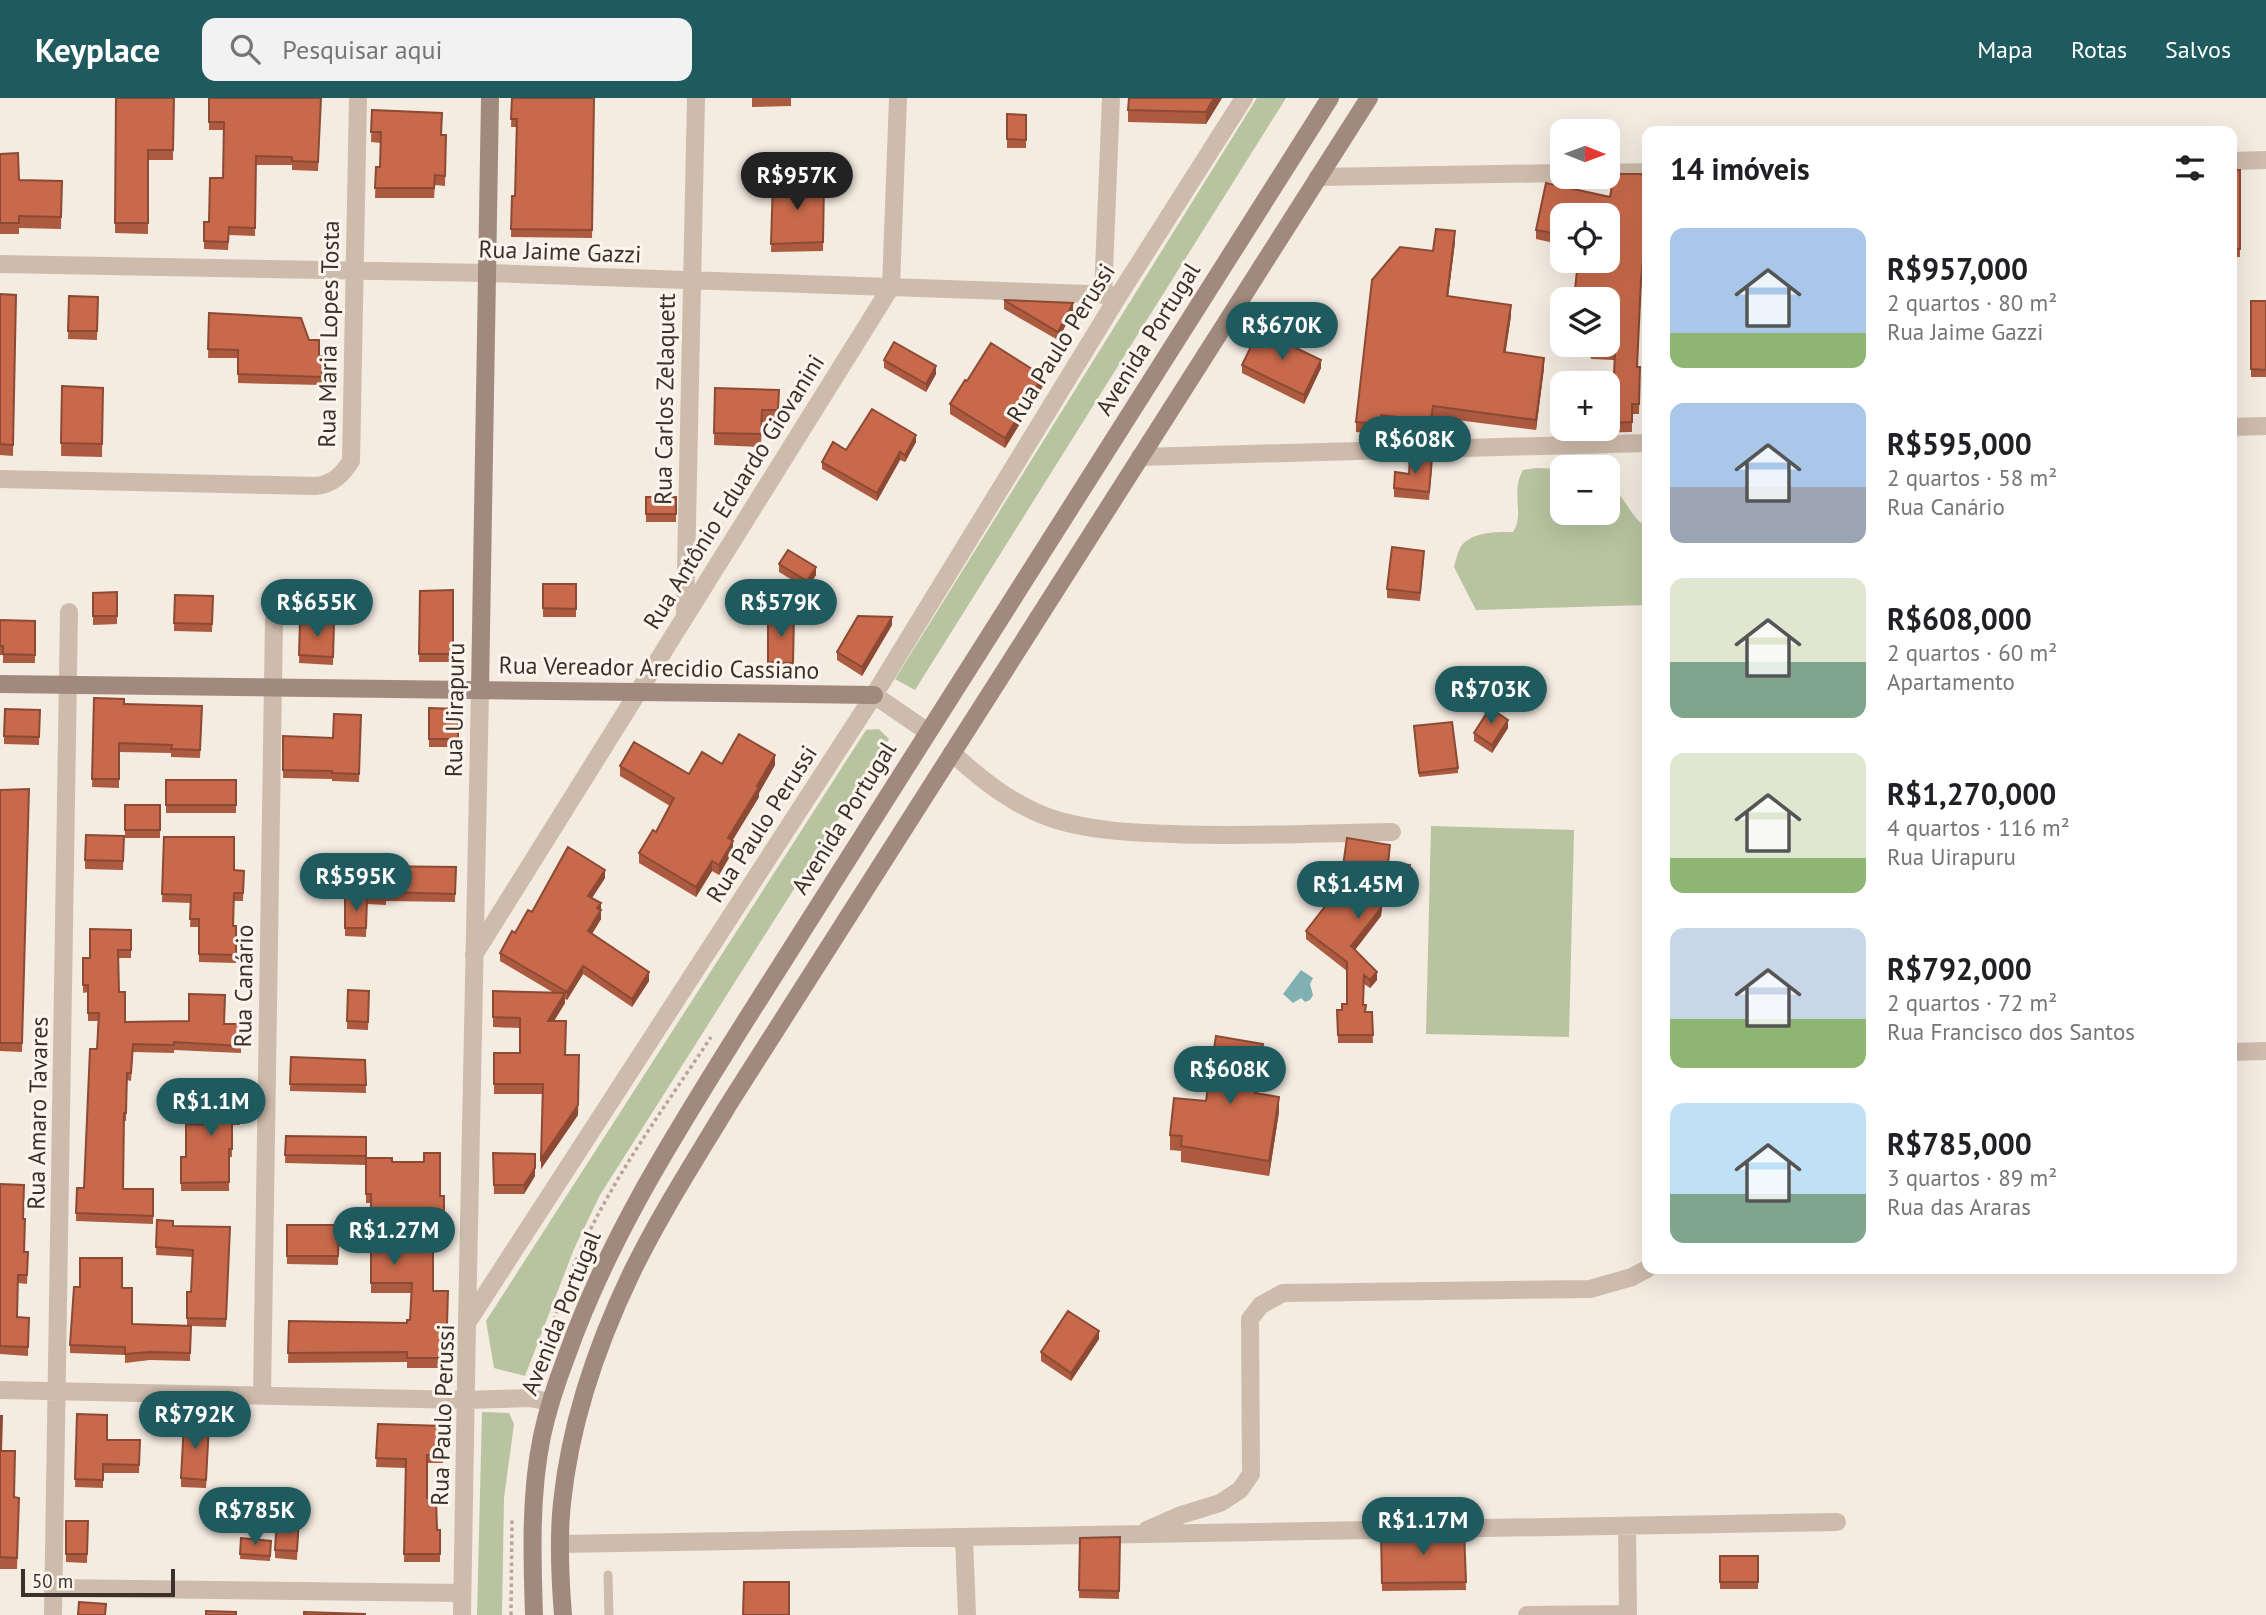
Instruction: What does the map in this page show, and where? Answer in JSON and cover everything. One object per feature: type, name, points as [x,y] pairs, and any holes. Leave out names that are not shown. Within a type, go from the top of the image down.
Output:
[{"type":"main road","name":"Rua Uirapuru","points":[[480,690],[490,98]]},
{"type":"main road","name":"Avenida Portugal","points":[[534,1615],[534,1507],[537,1466],[550,1402],[594,1283],[655,1166],[1330,98]]},
{"type":"main road","points":[[563,1615],[560,1544],[562,1502],[579,1410],[602,1342],[631,1275],[663,1214],[727,1107],[1369,98]]},
{"type":"main road","name":"Rua Vereador Arecidio Cassiano","points":[[0,684],[874,695]]},
{"type":"main road","points":[[741,1028],[767,1045]]},
{"type":"main road","points":[[702,1090],[727,1107]]},
{"type":"street","name":"Rua Maria Lopes Tosta","points":[[0,479],[328,484],[343,472],[351,461],[358,98]]},
{"type":"street","name":"Rua Carlos Zelaquett","points":[[685,618],[696,98]]},
{"type":"street","name":"Rua Antônio Eduardo Giovanini","points":[[474,955],[891,287],[898,98]]},
{"type":"street","points":[[1111,98],[1111,295]]},
{"type":"street","name":"Rua Paulo Perussi","points":[[462,1615],[467,1323],[874,695],[1111,295],[1244,98]]},
{"type":"street","points":[[2237,161],[2266,160]]},
{"type":"street","points":[[1620,173],[1642,172]]},
{"type":"street","points":[[1318,177],[1550,173]]},
{"type":"street","name":"Rua Jaime Gazzi","points":[[0,264],[487,273],[1111,295]]},
{"type":"street","points":[[2237,427],[2266,426]]},
{"type":"street","points":[[1140,457],[1642,443]]},
{"type":"street","name":"Rua Amaro Tavares","points":[[53,1615],[69,612]]},
{"type":"street","name":"Rua Canário","points":[[262,1395],[274,619]]},
{"type":"street","name":"Rua Uirapuru","points":[[467,1323],[480,690]]},
{"type":"street","points":[[874,695],[928,732]]},
{"type":"street","points":[[952,753],[983,781],[1014,802],[1060,821],[1122,832],[1203,835],[1392,832]]},
{"type":"street","points":[[2237,1052],[2266,1051]]},
{"type":"street","points":[[1137,1534],[1181,1515],[1220,1503],[1240,1490],[1251,1474],[1250,1319],[1261,1305],[1283,1293],[1590,1289],[1642,1272]]},
{"type":"street","points":[[0,1390],[466,1400],[530,1398],[550,1402]]},
{"type":"street","points":[[560,1544],[1837,1522]]},
{"type":"street","points":[[1527,1615],[1628,1614],[1627,1526]]},
{"type":"street","points":[[964,1537],[967,1615]]},
{"type":"street","points":[[54,1588],[462,1593]]},
{"type":"lane","points":[[608,1575],[609,1615]]},
{"type":"green space","points":[[1257,98],[1286,98],[915,690],[895,679]]},
{"type":"green space","points":[[1550,468],[1550,525],[1620,525],[1620,495],[1642,524],[1642,605],[1476,610],[1454,567],[1459,550],[1473,537],[1493,532],[1513,532],[1518,518],[1519,479],[1523,470]]},
{"type":"green space","points":[[879,729],[889,739],[600,1195],[574,1249],[525,1376],[494,1368],[486,1321],[866,730]]},
{"type":"green space","points":[[1431,826],[1574,830],[1569,1037],[1426,1034]]},
{"type":"green space","points":[[482,1412],[509,1413],[514,1424],[504,1498],[502,1615],[477,1615]]},
{"type":"water","points":[[1301,970],[1313,978],[1310,984],[1313,995],[1305,1002],[1301,998],[1293,1003],[1283,994]]},
{"type":"building","points":[[116,98],[174,98],[173,150],[148,150],[148,223],[115,223]]},
{"type":"building","points":[[209,98],[321,98],[318,162],[292,161],[292,157],[256,156],[255,228],[229,227],[228,242],[204,241],[204,222],[209,222],[210,178],[223,178],[224,122],[209,122]]},
{"type":"building","points":[[512,98],[594,98],[592,230],[511,229],[512,196],[515,196],[517,119],[511,119]]},
{"type":"building","points":[[1129,98],[1214,98],[1206,112],[1128,110]]},
{"type":"building","points":[[372,110],[442,113],[441,135],[446,135],[445,176],[435,175],[434,188],[375,188],[376,167],[380,167],[381,132],[371,132]]},
{"type":"building","points":[[1007,114],[1026,115],[1026,140],[1007,139]]},
{"type":"building","points":[[18,153],[19,180],[62,181],[61,217],[19,216],[19,223],[0,223],[0,154]]},
{"type":"building","points":[[2237,170],[2240,170],[2240,249],[2237,249]]},
{"type":"building","points":[[1620,174],[1642,175],[1642,270],[1637,367],[1640,367],[1639,404],[1632,404],[1632,422],[1620,422],[1620,371],[1614,371],[1615,357],[1620,357],[1620,287],[1575,287],[1577,273],[1620,273],[1620,203],[1550,203],[1550,233],[1536,230],[1546,183],[1550,184],[1550,189],[1573,189],[1610,197],[1611,189],[1620,189]]},
{"type":"building","points":[[773,180],[824,183],[823,242],[771,244]]},
{"type":"building","points":[[1436,229],[1455,231],[1447,296],[1511,305],[1504,352],[1544,358],[1536,420],[1433,406],[1431,421],[1381,415],[1380,424],[1356,422],[1372,280],[1400,247],[1433,251]]},
{"type":"building","points":[[0,294],[16,295],[13,445],[0,444]]},
{"type":"building","points":[[69,296],[98,297],[97,331],[68,331]]},
{"type":"building","points":[[1004,300],[1073,303],[1058,332]]},
{"type":"building","points":[[2251,301],[2266,301],[2266,370],[2251,369]]},
{"type":"building","points":[[209,313],[301,318],[309,340],[319,340],[322,377],[238,374],[238,350],[208,349]]},
{"type":"building","points":[[1259,330],[1321,360],[1304,395],[1242,365]]},
{"type":"building","points":[[894,342],[936,366],[926,384],[884,360]]},
{"type":"building","points":[[991,343],[1043,376],[1005,438],[950,404]]},
{"type":"building","points":[[62,386],[103,388],[102,444],[61,443]]},
{"type":"building","points":[[715,388],[779,390],[778,410],[762,410],[761,434],[714,433]]},
{"type":"building","points":[[872,409],[916,435],[905,455],[900,452],[877,493],[822,462],[833,442],[846,450]]},
{"type":"building","points":[[1410,457],[1432,459],[1429,492],[1394,488],[1395,472],[1409,474]]},
{"type":"building","points":[[646,497],[676,497],[676,514],[646,514]]},
{"type":"building","points":[[1392,547],[1424,551],[1420,593],[1387,589]]},
{"type":"building","points":[[788,550],[816,567],[807,581],[779,564]]},
{"type":"building","points":[[543,584],[576,584],[576,609],[543,608]]},
{"type":"building","points":[[453,590],[453,654],[419,654],[420,591]]},
{"type":"building","points":[[117,592],[117,616],[93,616],[93,593]]},
{"type":"building","points":[[175,595],[213,596],[212,624],[174,623]]},
{"type":"building","points":[[768,615],[794,615],[793,663],[768,662]]},
{"type":"building","points":[[858,616],[892,617],[862,667],[837,652]]},
{"type":"building","points":[[0,620],[35,621],[35,655],[3,654],[3,646],[0,646]]},
{"type":"building","points":[[300,622],[334,623],[333,657],[299,655]]},
{"type":"building","points":[[94,698],[124,699],[124,704],[202,706],[200,750],[171,749],[172,745],[119,743],[119,779],[92,779]]},
{"type":"building","points":[[429,708],[458,709],[458,739],[429,739]]},
{"type":"building","points":[[1490,708],[1508,720],[1492,745],[1474,733]]},
{"type":"building","points":[[5,709],[40,710],[39,737],[4,736]]},
{"type":"building","points":[[334,714],[361,715],[359,774],[283,770],[283,736],[333,738]]},
{"type":"building","points":[[1452,722],[1458,768],[1419,773],[1414,726]]},
{"type":"building","points":[[739,734],[775,755],[728,838],[733,841],[719,865],[712,861],[696,887],[639,853],[653,830],[656,832],[674,798],[620,766],[634,742],[689,774],[702,752],[722,764]]},
{"type":"building","points":[[166,780],[236,780],[236,805],[166,805]]},
{"type":"building","points":[[29,789],[22,1043],[0,1043],[0,790]]},
{"type":"building","points":[[125,805],[160,805],[160,830],[125,830]]},
{"type":"building","points":[[86,835],[124,836],[123,861],[85,860]]},
{"type":"building","points":[[164,837],[234,837],[234,870],[244,871],[243,893],[234,893],[236,955],[199,954],[199,919],[190,919],[191,895],[162,894]]},
{"type":"building","points":[[1347,838],[1390,845],[1388,862],[1410,865],[1406,895],[1383,892],[1381,908],[1351,946],[1377,972],[1370,980],[1364,975],[1363,1005],[1366,1005],[1365,1012],[1372,1012],[1373,1035],[1338,1035],[1337,1010],[1342,1010],[1342,1004],[1347,1004],[1347,962],[1306,931],[1340,887]]},
{"type":"building","points":[[568,847],[605,870],[588,896],[601,903],[597,908],[601,910],[588,931],[649,972],[632,999],[583,966],[567,992],[500,953],[528,910],[532,912]]},
{"type":"building","points":[[368,866],[456,867],[455,894],[386,892],[386,897],[366,896]]},
{"type":"building","points":[[345,898],[367,899],[366,928],[345,928]]},
{"type":"building","points":[[90,929],[131,930],[131,950],[118,950],[119,992],[125,992],[125,1022],[189,1021],[189,994],[225,995],[224,1024],[241,1024],[241,1046],[174,1042],[174,1045],[133,1044],[131,1073],[127,1073],[124,1113],[123,1189],[153,1189],[153,1216],[76,1213],[77,1188],[84,1188],[90,1049],[97,1049],[99,1013],[88,1013],[88,985],[83,985],[83,958],[90,958]]},
{"type":"building","points":[[348,990],[369,991],[368,1022],[347,1021]]},
{"type":"building","points":[[493,991],[565,993],[548,1021],[566,1021],[565,1055],[579,1055],[578,1105],[541,1159],[543,1084],[494,1084],[494,1053],[520,1053],[520,1018],[493,1017]]},
{"type":"building","points":[[1216,1036],[1263,1044],[1255,1093],[1279,1097],[1269,1161],[1181,1146],[1182,1136],[1170,1135],[1174,1098],[1206,1101]]},
{"type":"building","points":[[291,1057],[365,1060],[366,1085],[290,1084]]},
{"type":"building","points":[[204,1088],[241,1089],[240,1116],[232,1116],[229,1182],[181,1183],[181,1157],[186,1157],[186,1124],[203,1125]]},
{"type":"building","points":[[286,1136],[366,1137],[366,1156],[285,1155]]},
{"type":"building","points":[[424,1153],[440,1153],[440,1196],[444,1196],[444,1217],[433,1217],[433,1291],[448,1291],[446,1358],[407,1358],[407,1352],[288,1353],[289,1321],[407,1323],[407,1320],[410,1320],[412,1283],[371,1283],[371,1194],[366,1194],[366,1158],[392,1158],[392,1162],[424,1162]]},
{"type":"building","points":[[493,1153],[535,1154],[535,1168],[524,1185],[494,1185]]},
{"type":"building","points":[[0,1184],[24,1185],[24,1252],[28,1252],[27,1275],[18,1275],[17,1317],[29,1318],[28,1347],[0,1346]]},
{"type":"building","points":[[157,1220],[173,1221],[173,1226],[230,1227],[226,1319],[187,1318],[187,1292],[191,1292],[193,1250],[156,1247]]},
{"type":"building","points":[[287,1225],[339,1225],[338,1256],[287,1256]]},
{"type":"building","points":[[80,1258],[122,1258],[122,1288],[132,1288],[132,1324],[191,1326],[190,1353],[125,1354],[125,1347],[70,1345],[74,1287],[80,1287]]},
{"type":"building","points":[[1068,1311],[1099,1331],[1071,1373],[1041,1352]]},
{"type":"building","points":[[77,1414],[107,1415],[107,1440],[140,1440],[139,1465],[103,1464],[103,1480],[75,1479]]},
{"type":"building","points":[[0,1416],[1,1451],[15,1451],[14,1497],[19,1498],[17,1558],[0,1557]]},
{"type":"building","points":[[184,1423],[209,1424],[206,1480],[181,1478]]},
{"type":"building","points":[[378,1424],[444,1426],[443,1455],[427,1455],[427,1498],[436,1497],[440,1554],[404,1554],[406,1459],[376,1458]]},
{"type":"building","points":[[277,1516],[299,1518],[297,1551],[275,1550]]},
{"type":"building","points":[[66,1521],[88,1521],[87,1554],[66,1554]]},
{"type":"building","points":[[1464,1531],[1466,1582],[1382,1583],[1381,1533]]},
{"type":"building","points":[[1120,1537],[1119,1591],[1079,1590],[1080,1538]]},
{"type":"building","points":[[241,1538],[271,1541],[270,1556],[240,1554]]},
{"type":"building","points":[[1720,1556],[1758,1556],[1758,1582],[1720,1582]]},
{"type":"building","points":[[744,1582],[789,1582],[789,1615],[743,1615]]},
{"type":"building","points":[[79,1602],[106,1604],[105,1615],[78,1615]]},
{"type":"building","points":[[206,1611],[236,1612],[236,1615],[206,1615]]},
{"type":"building","points":[[304,1612],[365,1614],[365,1615],[304,1615]]}]
